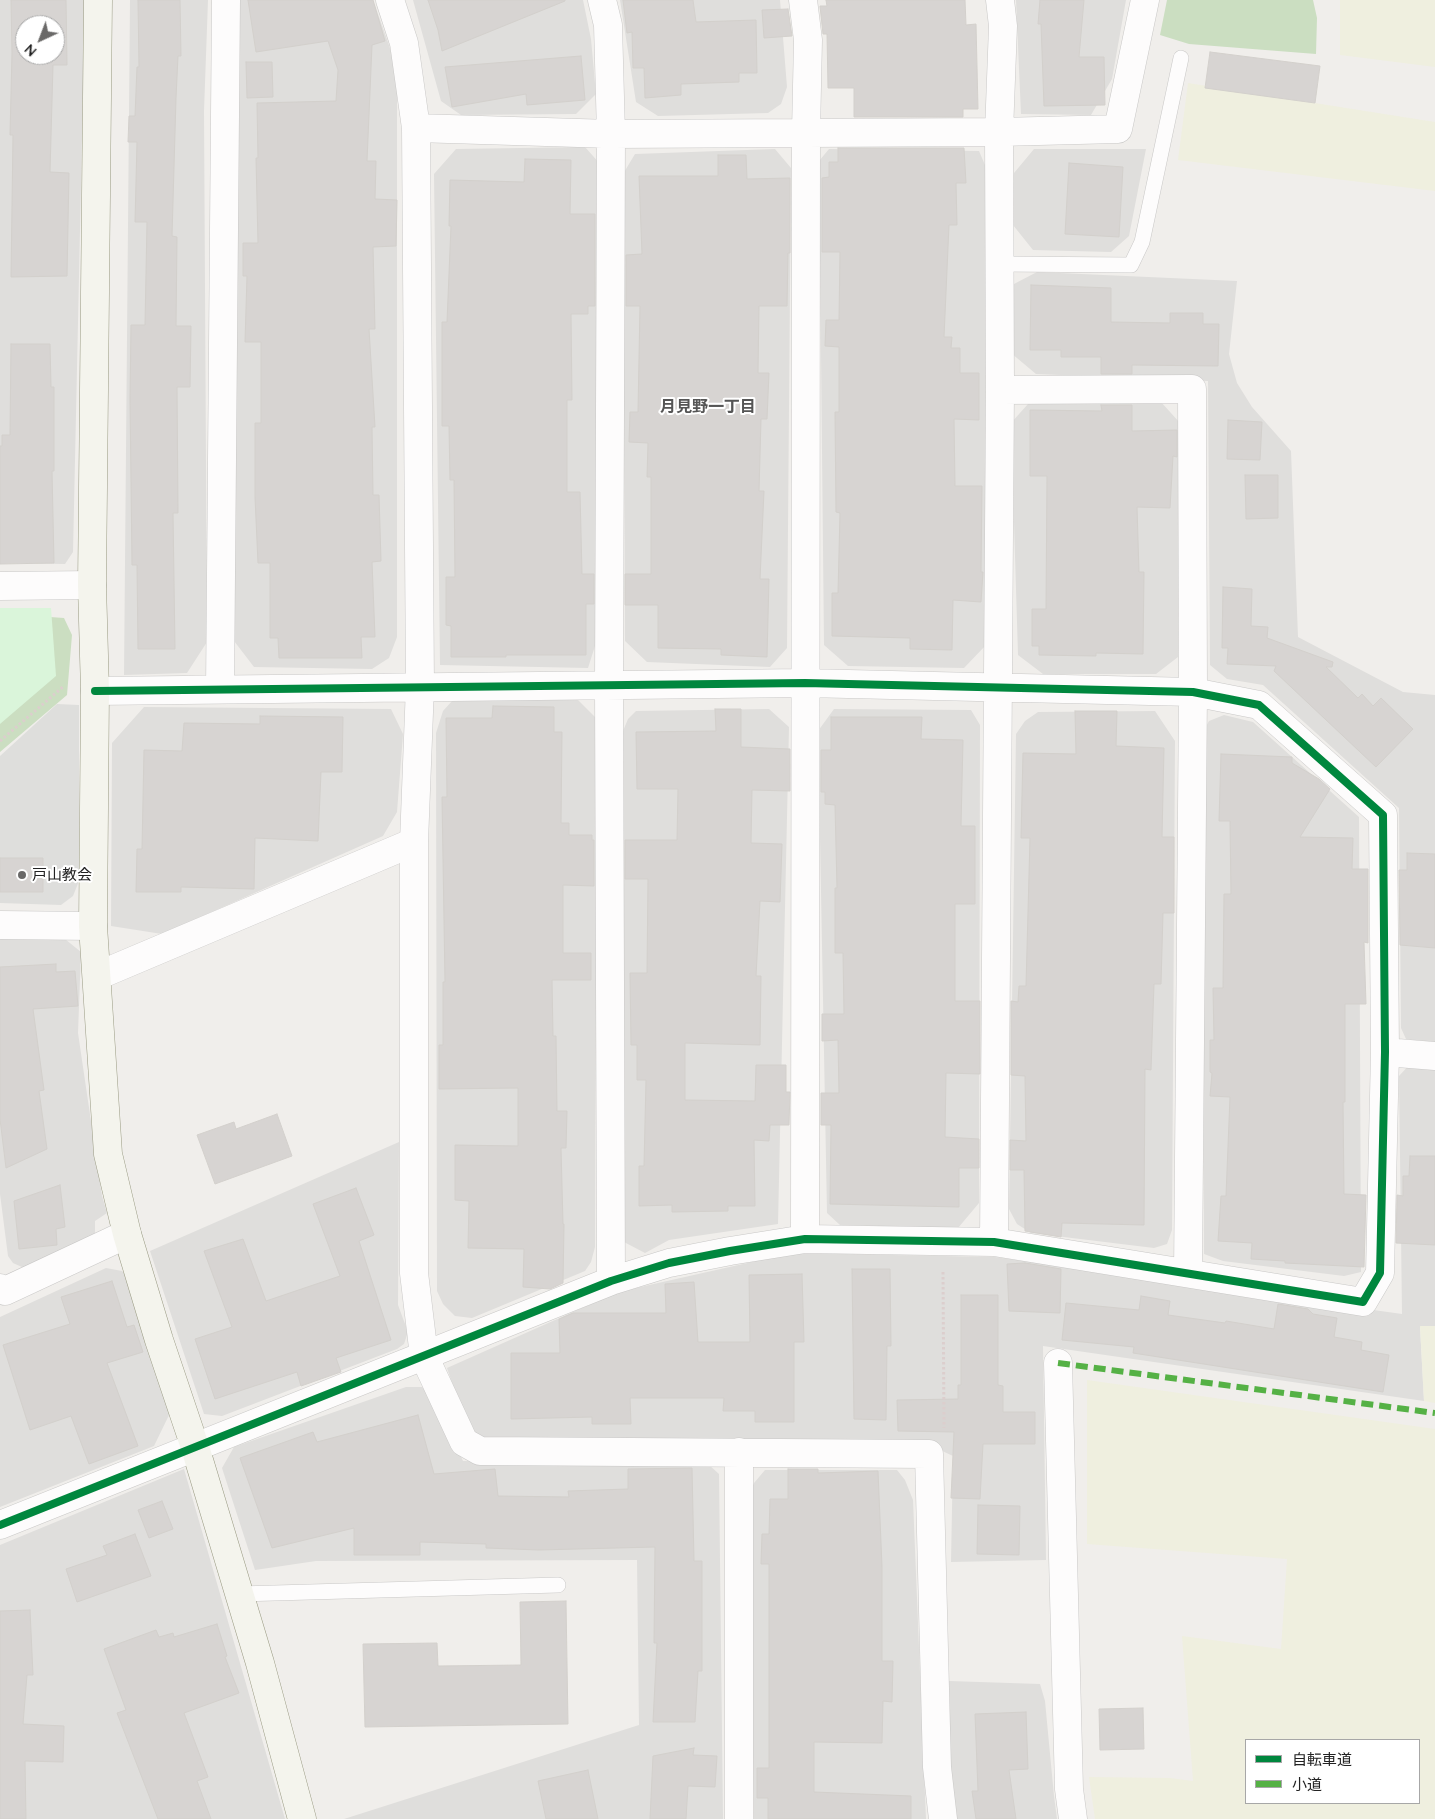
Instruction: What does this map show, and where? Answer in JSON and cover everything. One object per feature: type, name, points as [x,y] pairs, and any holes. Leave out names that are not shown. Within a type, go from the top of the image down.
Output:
[{"type":"street","points":[[98,0],[92,585],[95,678],[93,926],[108,1154],[127,1234],[260,1663],[302,1819]]},
{"type":"street","points":[[220,689],[226,0]]},
{"type":"street","points":[[390,0],[404,43],[416,128],[420,686],[414,842],[414,1273],[424,1356],[464,1442],[480,1451],[929,1454],[937,1767],[943,1819]]},
{"type":"street","points":[[602,0],[608,25],[611,134],[609,685],[611,1281]]},
{"type":"street","points":[[803,0],[808,40],[806,132],[804,1239]]},
{"type":"street","points":[[994,1242],[1000,390],[999,132],[1003,26],[1000,0]]},
{"type":"street","points":[[416,128],[611,134],[999,132],[1118,129],[1145,0]]},
{"type":"street","points":[[1000,390],[1192,390],[1193,692],[1188,1273]]},
{"type":"street","points":[[0,586],[92,585]]},
{"type":"street","points":[[0,1525],[611,1281],[669,1263],[804,1239],[994,1242],[1362,1302],[1380,1273],[1385,1052],[1383,815],[1259,705],[1193,692],[998,689],[805,683],[220,689],[95,678]]},
{"type":"street","points":[[96,976],[414,842]]},
{"type":"street","points":[[0,925],[93,926]]},
{"type":"street","points":[[1385,1052],[1435,1056]]},
{"type":"street","points":[[0,1288],[5,1291],[127,1234]]},
{"type":"street","points":[[1058,1363],[1069,1789],[1073,1819]]},
{"type":"street","points":[[739,1452],[739,1819]]},
{"type":"lane","points":[[999,264],[1131,264],[1142,242],[1181,58]]},
{"type":"lane","points":[[239,1594],[558,1585]]},
{"type":"path","points":[[0,741],[68,683],[68,666],[95,678]]},
{"type":"path","points":[[929,1454],[944,1438],[943,1241]]},
{"type":"shaded area","points":[[0,0],[85,0],[73,552],[65,564],[0,563]]},
{"type":"shaded area","points":[[130,0],[208,0],[204,111],[207,642],[187,673],[124,675]]},
{"type":"shaded area","points":[[238,0],[373,0],[397,68],[397,637],[389,658],[372,669],[254,667],[231,637]]},
{"type":"shaded area","points":[[413,0],[583,0],[591,39],[596,94],[576,114],[461,115],[441,101]]},
{"type":"shaded area","points":[[620,0],[780,0],[787,87],[781,104],[768,113],[658,116],[636,102]]},
{"type":"shaded area","points":[[1016,0],[1126,0],[1112,79],[1091,115],[1021,114]]},
{"type":"shaded area","points":[[585,147],[601,165],[595,646],[588,668],[440,665],[434,174],[456,149]]},
{"type":"shaded area","points":[[775,149],[791,168],[787,648],[770,667],[647,662],[625,641],[623,174],[635,154]]},
{"type":"shaded area","points":[[829,149],[979,151],[985,165],[986,645],[964,668],[848,666],[824,645],[819,161]]},
{"type":"shaded area","points":[[1034,149],[1146,149],[1129,236],[1111,252],[1033,250],[1013,225],[1014,173]]},
{"type":"shaded area","points":[[1037,272],[1237,281],[1229,354],[1237,383],[1252,407],[1291,451],[1298,637],[1403,692],[1435,695],[1435,1042],[1406,1039],[1401,1028],[1399,808],[1263,685],[1227,679],[1210,665],[1208,381],[1036,374],[1011,353],[1012,285]]},
{"type":"shaded area","points":[[1161,402],[1180,423],[1178,657],[1156,674],[1043,674],[1018,655],[1011,423],[1028,404]]},
{"type":"shaded area","points":[[462,698],[577,699],[597,719],[595,1247],[591,1262],[585,1271],[472,1318],[455,1316],[443,1304],[437,1291],[436,733],[443,711],[452,701]]},
{"type":"shaded area","points":[[57,704],[79,705],[79,881],[73,896],[61,905],[0,903],[0,756]]},
{"type":"shaded area","points":[[144,707],[391,709],[403,734],[397,812],[383,836],[162,934],[111,926],[112,743]]},
{"type":"shaded area","points":[[769,709],[789,727],[778,1224],[669,1240],[645,1253],[624,1242],[623,731],[628,719],[636,711]]},
{"type":"shaded area","points":[[834,709],[971,710],[980,725],[979,1203],[958,1228],[840,1225],[827,1213],[818,731]]},
{"type":"shaded area","points":[[1155,711],[1175,741],[1172,1230],[1167,1244],[1154,1248],[1031,1233],[1017,1224],[1009,1209],[1016,734],[1025,721],[1038,712]]},
{"type":"shaded area","points":[[1224,715],[1253,722],[1359,817],[1361,1272],[1344,1276],[1223,1261],[1204,1254],[1202,734],[1209,721]]},
{"type":"shaded area","points":[[0,935],[60,935],[81,952],[78,1033],[102,1196],[107,1213],[95,1221],[95,1238],[29,1267],[22,1267],[13,1263],[8,1256],[0,1194]]},
{"type":"shaded area","points":[[1411,1063],[1435,1065],[1435,1326],[1420,1327],[1424,1401],[1043,1346],[1046,1560],[951,1562],[953,1456],[923,1442],[479,1438],[466,1424],[447,1368],[618,1292],[792,1253],[995,1257],[1402,1314],[1399,1076]]},
{"type":"shaded area","points":[[399,1142],[398,1305],[408,1332],[404,1344],[397,1349],[222,1416],[204,1414],[150,1251]]},
{"type":"shaded area","points":[[106,1268],[122,1271],[132,1281],[170,1413],[154,1446],[0,1507],[0,1317]]},
{"type":"shaded area","points":[[406,1387],[422,1387],[432,1395],[463,1461],[708,1464],[719,1474],[723,1819],[344,1819],[639,1725],[637,1560],[316,1561],[255,1570],[222,1468],[234,1447]]},
{"type":"shaded area","points":[[184,1469],[285,1819],[0,1819],[0,1545]]},
{"type":"shaded area","points":[[765,1470],[897,1470],[905,1480],[913,1500],[926,1819],[754,1819],[749,1495],[754,1483]]},
{"type":"shaded area","points":[[949,1681],[1040,1684],[1045,1701],[1057,1819],[957,1819],[950,1781]]},
{"type":"green space","points":[[1167,0],[1313,0],[1317,18],[1316,54],[1189,44],[1160,35]]},
{"type":"green space","points":[[1340,0],[1435,0],[1435,67],[1340,55]]},
{"type":"green space","points":[[1188,83],[1435,122],[1435,191],[1178,160]]},
{"type":"green space","points":[[0,608],[51,608],[56,676],[0,724]]},
{"type":"green space","points":[[22,615],[64,618],[72,635],[67,695],[0,752],[0,617]]},
{"type":"green space","points":[[1420,1326],[1435,1326],[1435,1403],[1424,1401]]},
{"type":"green space","points":[[1087,1380],[1435,1429],[1435,1819],[1095,1819],[1089,1777],[1170,1778],[1193,1781],[1182,1636],[1281,1649],[1287,1559],[1087,1544]]},
{"type":"building","points":[[11,0],[66,0],[67,65],[65,65],[65,15],[15,15],[15,65],[53,65],[50,172],[69,173],[67,276],[11,277],[13,135],[10,135]]},
{"type":"building","points":[[138,0],[180,0],[181,56],[178,56],[172,236],[177,237],[176,326],[191,326],[190,387],[177,387],[178,513],[173,513],[175,649],[138,649],[137,565],[132,565],[131,325],[145,325],[147,222],[135,222],[137,142],[128,142],[129,116],[135,116],[137,67],[139,67]]},
{"type":"building","points":[[248,0],[373,0],[385,41],[372,45],[367,161],[376,161],[375,199],[397,200],[396,246],[373,247],[375,329],[369,329],[375,427],[372,427],[373,495],[379,495],[381,561],[372,562],[375,637],[361,637],[362,658],[279,658],[278,638],[270,638],[270,563],[258,563],[255,497],[255,423],[261,423],[261,342],[245,342],[247,276],[243,276],[243,243],[258,243],[257,103],[336,101],[338,70],[328,41],[256,52]]},
{"type":"building","points":[[428,0],[565,1],[442,51],[438,30]]},
{"type":"building","points":[[623,0],[693,0],[696,22],[756,20],[757,73],[739,73],[739,82],[681,84],[681,95],[645,98],[644,68],[633,68],[632,32],[627,33]]},
{"type":"building","points":[[826,0],[965,0],[966,25],[976,24],[978,109],[963,109],[963,117],[854,117],[854,88],[828,88],[827,34],[823,34],[820,6],[827,6]]},
{"type":"building","points":[[1040,0],[1084,0],[1079,57],[1104,57],[1105,105],[1044,106],[1041,24],[1038,24]]},
{"type":"building","points":[[788,9],[792,36],[764,38],[762,10]]},
{"type":"building","points":[[1210,52],[1320,66],[1315,103],[1205,88]]},
{"type":"building","points":[[581,56],[585,100],[527,105],[526,94],[452,107],[445,67]]},
{"type":"building","points":[[246,62],[272,62],[273,97],[247,98]]},
{"type":"building","points":[[838,148],[964,148],[966,183],[956,183],[957,225],[949,225],[944,337],[952,337],[951,348],[960,348],[960,373],[979,373],[979,420],[954,419],[955,486],[982,486],[981,572],[983,572],[981,602],[953,600],[952,650],[910,649],[910,638],[832,636],[832,593],[838,593],[840,513],[836,512],[835,412],[839,412],[839,347],[825,346],[826,320],[839,320],[840,252],[822,252],[822,178],[829,177],[829,162],[838,162]]},
{"type":"building","points":[[718,155],[746,155],[747,179],[790,178],[790,253],[788,253],[787,306],[759,306],[758,373],[769,373],[767,419],[761,419],[759,491],[764,491],[760,579],[769,579],[767,657],[721,655],[721,649],[658,648],[658,605],[625,605],[625,574],[651,574],[651,477],[647,477],[648,443],[629,442],[630,412],[638,412],[640,306],[626,306],[626,255],[642,254],[639,176],[718,176]]},
{"type":"building","points":[[525,159],[571,160],[570,214],[595,214],[595,306],[588,306],[588,314],[571,314],[572,400],[567,400],[567,492],[580,492],[582,574],[594,574],[594,604],[586,604],[586,655],[451,657],[451,626],[446,625],[446,577],[455,577],[454,480],[450,480],[449,426],[442,426],[442,322],[447,322],[451,226],[449,226],[450,180],[524,182]]},
{"type":"building","points":[[1069,163],[1123,167],[1119,237],[1065,234]]},
{"type":"building","points":[[1031,285],[1111,288],[1111,322],[1170,323],[1170,313],[1203,313],[1203,324],[1219,324],[1218,366],[1132,365],[1132,374],[1101,374],[1101,357],[1061,357],[1061,350],[1030,350]]},
{"type":"building","points":[[11,344],[50,344],[51,387],[54,387],[54,471],[52,471],[54,563],[0,564],[0,446],[2,446],[2,435],[10,435]]},
{"type":"building","points":[[1101,405],[1132,405],[1132,431],[1177,430],[1177,457],[1173,456],[1170,508],[1137,507],[1139,572],[1144,572],[1143,654],[1096,653],[1096,656],[1039,655],[1039,646],[1032,646],[1032,609],[1046,609],[1047,476],[1030,476],[1030,410],[1102,411]]},
{"type":"building","points":[[1228,420],[1262,422],[1260,460],[1227,459]]},
{"type":"building","points":[[1245,475],[1278,475],[1278,518],[1246,519]]},
{"type":"building","points":[[1223,587],[1252,589],[1251,626],[1268,627],[1267,638],[1333,662],[1332,667],[1326,667],[1358,698],[1362,694],[1373,706],[1381,698],[1413,729],[1376,767],[1274,671],[1276,666],[1227,664],[1228,648],[1222,648]]},
{"type":"building","points":[[493,706],[554,707],[554,732],[562,732],[561,823],[569,823],[569,835],[592,835],[592,840],[594,840],[594,886],[563,885],[563,953],[591,953],[591,980],[552,980],[553,1036],[556,1036],[557,1111],[567,1111],[566,1148],[561,1148],[564,1224],[563,1283],[550,1289],[523,1287],[524,1249],[468,1248],[469,1201],[455,1200],[455,1145],[518,1146],[518,1088],[439,1089],[439,1045],[443,1045],[443,982],[445,982],[442,797],[447,797],[446,718],[492,718]]},
{"type":"building","points":[[715,709],[741,709],[741,747],[790,749],[790,791],[752,790],[751,843],[782,844],[780,902],[760,901],[756,976],[761,976],[760,1045],[685,1043],[685,1100],[755,1101],[756,1065],[786,1065],[786,1092],[790,1092],[789,1125],[770,1125],[769,1141],[754,1140],[755,1206],[728,1206],[728,1211],[672,1212],[672,1205],[639,1206],[639,1166],[644,1166],[646,1080],[637,1080],[637,1045],[631,1045],[630,973],[647,973],[648,879],[625,879],[625,840],[677,840],[678,789],[637,789],[636,732],[716,731]]},
{"type":"building","points":[[1075,711],[1117,711],[1116,746],[1164,748],[1162,837],[1174,837],[1174,913],[1163,913],[1161,984],[1154,984],[1151,1070],[1145,1069],[1144,1225],[1062,1223],[1061,1237],[1025,1231],[1024,1170],[1010,1170],[1010,1140],[1026,1141],[1025,1076],[1011,1075],[1011,1001],[1018,1002],[1019,986],[1026,986],[1030,838],[1021,838],[1023,753],[1076,754]]},
{"type":"building","points":[[260,716],[343,717],[342,772],[321,772],[318,841],[255,838],[254,889],[181,887],[181,892],[136,892],[137,849],[142,849],[144,750],[182,751],[184,723],[260,724]]},
{"type":"building","points":[[831,717],[922,717],[921,739],[963,740],[961,826],[975,826],[975,904],[955,904],[955,1001],[980,1001],[980,1074],[946,1073],[945,1137],[979,1139],[979,1168],[959,1168],[959,1207],[830,1204],[831,1125],[821,1125],[821,1093],[839,1093],[838,1040],[822,1041],[822,1014],[844,1014],[843,953],[835,953],[835,888],[837,888],[835,805],[825,804],[825,792],[821,792],[821,750],[831,750]]},
{"type":"building","points":[[1221,754],[1292,757],[1292,763],[1319,779],[1330,789],[1300,837],[1353,838],[1352,869],[1368,869],[1368,943],[1364,942],[1366,1004],[1345,1004],[1345,1102],[1343,1102],[1344,1194],[1366,1195],[1364,1267],[1285,1263],[1285,1261],[1251,1259],[1252,1243],[1218,1241],[1221,1196],[1226,1196],[1230,1097],[1210,1096],[1212,1073],[1210,1072],[1210,1040],[1214,1040],[1213,988],[1223,988],[1224,894],[1231,894],[1230,821],[1219,821]]},
{"type":"building","points":[[1407,853],[1435,854],[1435,948],[1400,945],[1399,870],[1407,870]]},
{"type":"building","name":"戸山教会","points":[[0,858],[43,858],[43,892],[0,892]]},
{"type":"building","points":[[56,964],[56,972],[75,971],[78,1006],[33,1009],[44,1090],[39,1091],[47,1149],[6,1168],[0,1119],[0,967]]},
{"type":"building","points":[[277,1114],[292,1156],[215,1184],[197,1135],[234,1122],[236,1129]]},
{"type":"building","points":[[1410,1156],[1435,1156],[1435,1245],[1396,1243],[1397,1195],[1403,1196],[1403,1176],[1409,1176]]},
{"type":"building","points":[[60,1185],[65,1227],[56,1229],[57,1245],[19,1249],[14,1201]]},
{"type":"building","points":[[356,1188],[374,1235],[359,1241],[391,1340],[336,1358],[341,1372],[301,1386],[297,1372],[215,1399],[195,1339],[232,1327],[204,1251],[243,1239],[266,1301],[340,1276],[313,1204]]},
{"type":"building","points":[[1025,1263],[1061,1269],[1060,1313],[1009,1311],[1007,1264]]},
{"type":"building","points":[[852,1269],[890,1269],[891,1346],[887,1346],[886,1420],[854,1419]]},
{"type":"building","points":[[802,1274],[804,1342],[794,1342],[794,1422],[755,1422],[755,1411],[723,1411],[724,1398],[630,1398],[631,1424],[592,1424],[592,1417],[511,1419],[511,1353],[560,1353],[559,1319],[573,1313],[666,1313],[665,1284],[694,1282],[698,1342],[750,1342],[749,1275]]},
{"type":"building","points":[[112,1281],[127,1327],[134,1325],[143,1352],[107,1363],[138,1446],[89,1464],[71,1416],[30,1430],[3,1345],[70,1324],[61,1297]]},
{"type":"building","points":[[961,1295],[998,1295],[998,1385],[1003,1386],[1003,1412],[1035,1412],[1035,1444],[983,1444],[980,1499],[951,1498],[954,1432],[898,1431],[897,1400],[958,1399],[958,1385],[961,1385]]},
{"type":"building","points":[[1141,1296],[1170,1301],[1168,1315],[1225,1323],[1226,1321],[1274,1329],[1278,1304],[1308,1309],[1313,1314],[1337,1318],[1334,1337],[1362,1342],[1361,1350],[1389,1355],[1383,1392],[1133,1353],[1134,1347],[1062,1340],[1066,1303],[1139,1310]]},
{"type":"building","points":[[418,1415],[434,1474],[495,1469],[498,1496],[569,1497],[568,1491],[628,1489],[628,1469],[692,1468],[694,1561],[702,1561],[702,1671],[698,1671],[695,1722],[653,1722],[657,1643],[654,1643],[655,1547],[539,1550],[486,1548],[486,1544],[420,1542],[420,1555],[354,1555],[354,1528],[272,1548],[240,1458],[313,1432],[317,1442]]},
{"type":"building","points":[[788,1469],[818,1469],[818,1473],[878,1471],[882,1567],[882,1661],[893,1661],[892,1702],[883,1701],[882,1743],[814,1742],[814,1792],[911,1796],[911,1819],[768,1819],[768,1798],[757,1798],[757,1768],[769,1768],[769,1564],[761,1564],[762,1534],[769,1534],[770,1499],[788,1499]]},
{"type":"building","points":[[162,1501],[173,1529],[149,1538],[138,1510]]},
{"type":"building","points":[[978,1505],[1020,1506],[1019,1555],[977,1554]]},
{"type":"building","points":[[135,1534],[151,1576],[77,1602],[66,1569],[107,1555],[103,1546]]},
{"type":"building","points":[[566,1601],[568,1724],[365,1727],[363,1644],[437,1643],[438,1666],[521,1665],[520,1602]]},
{"type":"building","points":[[30,1610],[33,1675],[27,1675],[23,1724],[64,1726],[63,1762],[25,1761],[26,1819],[0,1819],[0,1611]]},
{"type":"building","points":[[217,1624],[227,1656],[225,1657],[239,1693],[184,1713],[208,1777],[197,1781],[211,1819],[158,1819],[117,1713],[126,1710],[104,1649],[156,1630],[159,1637],[173,1633],[174,1637]]},
{"type":"building","points":[[1143,1708],[1144,1749],[1100,1750],[1099,1709]]},
{"type":"building","points":[[1026,1712],[1028,1769],[1009,1770],[1016,1819],[976,1819],[972,1791],[978,1791],[975,1714]]},
{"type":"building","points":[[694,1748],[693,1755],[717,1756],[715,1787],[688,1786],[686,1819],[650,1819],[653,1756]]},
{"type":"building","points":[[588,1770],[598,1819],[546,1819],[538,1781]]},
{"type":"marked path","points":[[1058,1363],[1435,1413]]},
{"type":"cycle path","points":[[0,1525],[611,1281],[669,1263],[730,1251],[805,1239],[994,1242],[1363,1302],[1380,1273],[1385,1052],[1383,815],[1259,705],[1193,692],[805,683],[95,691]]},
{"type":"place","name":"戸山教会","points":[[22,875]]},
{"type":"district","name":"月見野一丁目","points":[[708,407]]}]
